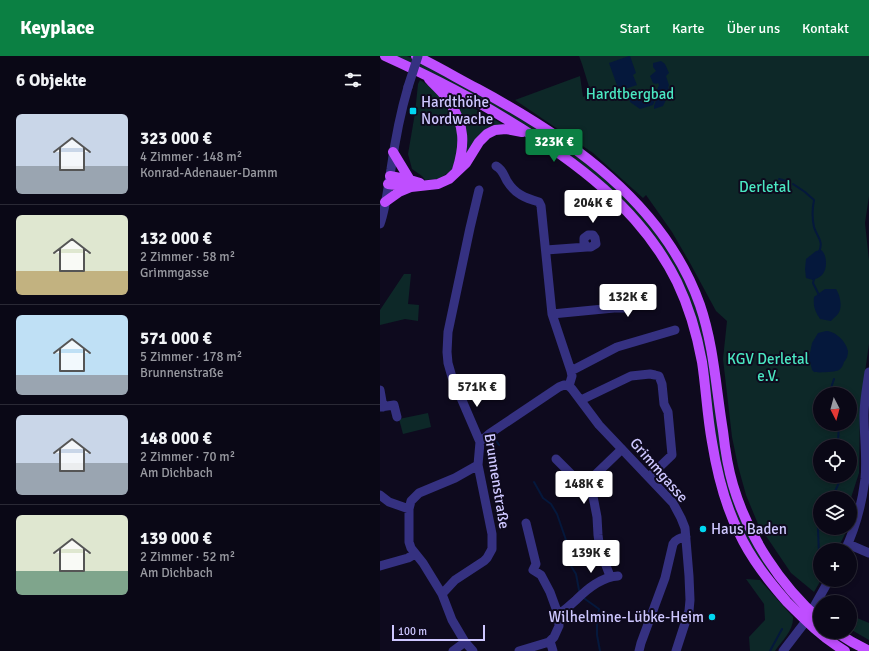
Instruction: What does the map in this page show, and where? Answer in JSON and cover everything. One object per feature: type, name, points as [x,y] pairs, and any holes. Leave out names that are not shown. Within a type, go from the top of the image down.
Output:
[{"type":"main road","points":[[385,56],[424,73],[475,100],[531,134],[590,176],[610,194],[646,233],[657,248],[677,283],[688,308],[696,333],[702,363],[715,462],[730,514],[739,535],[773,586],[809,617],[813,618]]},
{"type":"main road","points":[[416,57],[500,101],[583,155],[634,201],[656,226],[688,276],[700,305],[714,364],[728,467],[741,509],[750,529],[772,566],[795,594],[822,635],[845,651]]},
{"type":"main road","points":[[424,73],[450,102],[458,117],[463,133],[462,155],[457,171]]},
{"type":"main road","points":[[389,180],[424,185],[438,184],[449,179],[466,163],[479,142],[487,134],[495,130],[506,129],[518,130],[531,134]]},
{"type":"main road","points":[[393,152],[410,183]]},
{"type":"main road","points":[[385,202],[410,183]]},
{"type":"main road","points":[[847,639],[869,651]]},
{"type":"street","points":[[380,224],[402,108],[416,57]]},
{"type":"street","points":[[480,442],[489,434],[559,387],[564,385],[568,386],[572,376],[552,314],[541,206],[539,202],[518,194],[512,188],[501,169],[496,166]]},
{"type":"street","name":"Brunnenstraße","points":[[442,594],[455,580],[484,561],[492,549],[492,534],[478,466],[480,442],[452,377],[447,352],[448,332],[479,190]]},
{"type":"street","points":[[546,250],[587,247]]},
{"type":"street","points":[[552,314],[614,308]]},
{"type":"street","points":[[571,371],[617,347],[675,330]]},
{"type":"street","points":[[848,543],[861,502],[864,480],[864,414],[869,372]]},
{"type":"street","points":[[581,400],[631,376],[655,374],[659,376],[662,384],[664,404],[668,412],[672,455],[649,477]]},
{"type":"street","name":"Grimmgasse","points":[[568,386],[572,388],[599,425],[673,503],[681,518],[685,528],[686,537],[690,600],[689,611],[676,651]]},
{"type":"street","points":[[380,390],[381,407],[394,405],[397,417]]},
{"type":"street","points":[[558,614],[564,612],[582,594],[595,584],[614,576],[600,550],[597,517],[591,486],[595,475],[622,449]]},
{"type":"street","points":[[556,459],[582,485],[591,486]]},
{"type":"street","points":[[473,651],[465,642],[452,620],[442,594],[411,548],[409,542],[409,509],[411,501],[420,494],[456,478],[478,466]]},
{"type":"street","points":[[380,495],[389,502],[409,509]]},
{"type":"street","points":[[519,651],[550,641],[556,634],[560,620],[550,592],[541,575],[533,570],[536,564],[526,523]]},
{"type":"street","points":[[639,651],[665,578],[673,544],[675,541],[686,537]]},
{"type":"street","points":[[857,550],[869,554]]},
{"type":"street","points":[[380,566],[408,558],[415,554]]},
{"type":"street","points":[[783,651],[809,617],[825,587]]},
{"type":"street","points":[[550,641],[553,651]]},
{"type":"street","points":[[453,651],[465,642]]},
{"type":"green space","points":[[395,56],[407,56],[434,69],[498,104],[561,144],[617,188],[656,232],[684,277],[701,321],[733,497],[802,609],[794,602],[771,573],[760,562],[745,538],[725,489],[685,289],[609,187]]},
{"type":"green space","name":"Derletal","points":[[579,56],[869,56],[869,196],[865,223],[869,260],[869,344],[860,407],[859,473],[857,479],[857,439],[813,439],[813,483],[856,483],[853,491],[813,491],[813,535],[844,535],[840,543],[813,543],[813,587],[817,587],[814,592],[791,573],[758,524],[746,495],[732,437],[723,359],[727,321],[716,311],[672,232],[646,195],[643,198],[593,153],[515,100],[580,76],[583,97],[591,93]]},
{"type":"green space","points":[[420,80],[434,89],[448,103],[460,135],[458,156],[452,170],[439,179],[425,180],[412,169],[408,154],[418,84]]},
{"type":"green space","points":[[440,86],[464,103],[504,125],[464,159],[466,144]]},
{"type":"green space","points":[[404,274],[411,274],[408,304],[419,305],[418,321],[405,319],[380,325],[380,310]]},
{"type":"green space","points":[[428,413],[431,427],[403,434],[399,419]]},
{"type":"green space","points":[[746,579],[760,580],[793,617],[790,631],[775,651],[750,651],[749,637],[765,620],[764,604]]},
{"type":"green space","points":[[857,618],[869,623],[869,640],[857,633]]},
{"type":"water","points":[[629,56],[636,73],[633,75],[637,85],[619,91],[609,63]]},
{"type":"water","points":[[661,61],[665,64],[669,73],[666,76],[669,85],[668,88],[673,91],[671,97],[667,98],[663,106],[654,109],[656,100],[655,95],[659,85],[658,83],[653,83],[650,76],[656,71],[653,67],[653,63]]},
{"type":"water","points":[[635,92],[641,97],[653,96],[655,100],[653,105],[640,109],[630,102],[628,94]]},
{"type":"water","points":[[821,250],[826,258],[824,272],[822,275],[813,280],[806,278],[806,259],[816,251]]},
{"type":"water","points":[[825,289],[836,289],[839,294],[840,311],[831,321],[820,319],[814,306],[814,297]]},
{"type":"water","points":[[826,331],[833,333],[843,340],[848,351],[847,357],[839,370],[814,372],[812,370],[809,358],[812,343],[818,333]]},
{"type":"waterway","points":[[779,179],[786,181]]},
{"type":"waterway","points":[[793,184],[814,200],[813,220],[821,245],[819,252]]},
{"type":"waterway","points":[[814,279],[813,283],[819,295]]},
{"type":"waterway","points":[[831,387],[834,379]]},
{"type":"waterway","points":[[838,439],[839,431]]},
{"type":"waterway","points":[[493,436],[499,445]]},
{"type":"waterway","points":[[534,482],[543,498],[551,504],[557,514],[566,540],[567,555],[576,574],[581,593]]},
{"type":"waterway","points":[[835,491],[839,483]]},
{"type":"waterway","points":[[818,535],[819,543]]},
{"type":"waterway","points":[[583,596],[599,609],[597,635],[600,651]]},
{"type":"waterway","points":[[770,651],[782,629]]},
{"type":"place","name":"Hardthöhe Nordwache","points":[[413,111]]},
{"type":"place","name":"Haus Baden","points":[[703,529]]},
{"type":"place","name":"Wilhelmine-Lübke-Heim","points":[[712,617]]},
{"type":"park label","name":"Hardtbergbad","points":[[630,94]]},
{"type":"park label","name":"KGV Derletal e.V.","points":[[768,368]]}]
